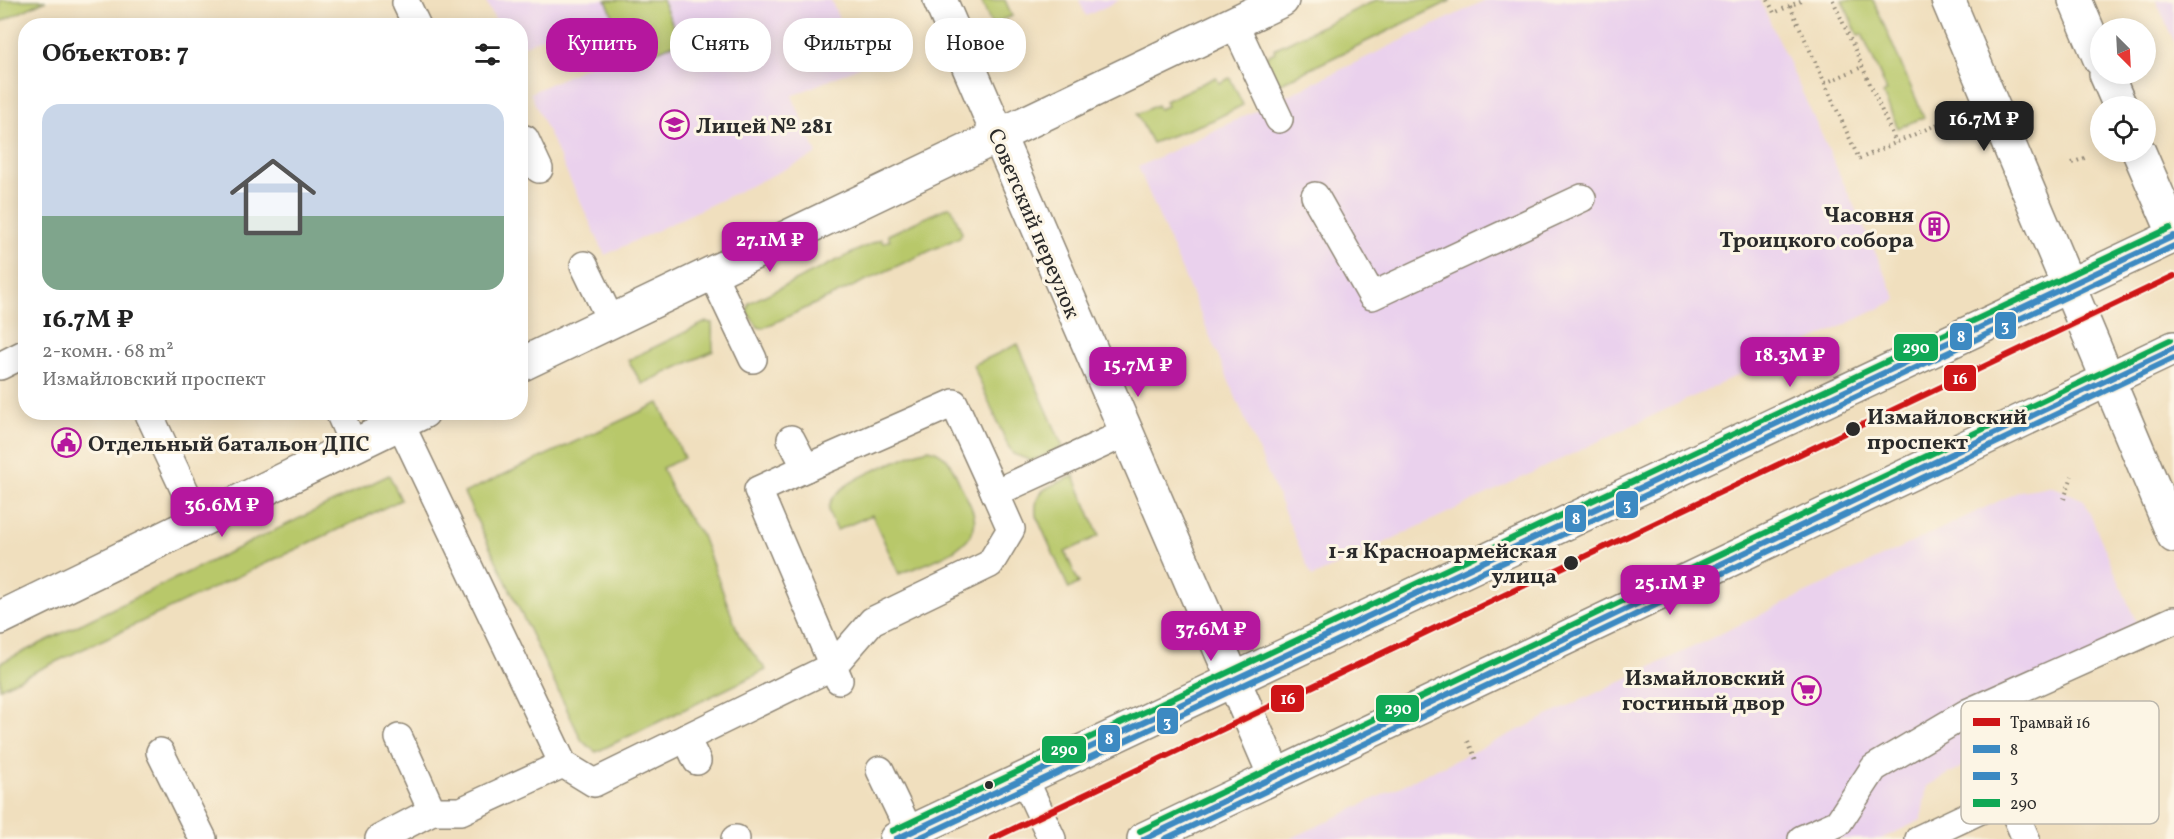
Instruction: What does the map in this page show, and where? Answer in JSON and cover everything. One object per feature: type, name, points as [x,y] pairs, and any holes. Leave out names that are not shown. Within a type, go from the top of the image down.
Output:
[{"type":"main road","name":"Советский переулок","points":[[940,0],[1275,776]]},
{"type":"main road","points":[[528,361],[1282,0]]},
{"type":"main road","points":[[1948,0],[2174,536]]},
{"type":"main road","points":[[2075,0],[2090,35]]},
{"type":"main road","points":[[907,837],[1024,778],[2174,234],[2143,162]]},
{"type":"main road","points":[[1144,839],[2174,348]]},
{"type":"main road","points":[[0,618],[407,420]]},
{"type":"lane","points":[[1234,23],[1279,119]]},
{"type":"lane","points":[[528,145],[539,169]]},
{"type":"lane","points":[[1315,196],[1372,296],[1582,198]]},
{"type":"lane","points":[[585,265],[611,321]]},
{"type":"lane","points":[[712,273],[753,359]]},
{"type":"lane","points":[[0,366],[18,357]]},
{"type":"lane","points":[[412,420],[563,764],[594,783],[691,750],[836,673],[872,621],[990,564],[1011,530],[954,403],[758,490],[836,673]]},
{"type":"lane","points":[[152,420],[199,521]]},
{"type":"lane","points":[[343,420],[354,446]]},
{"type":"lane","points":[[995,493],[1126,433]]},
{"type":"lane","points":[[791,439],[806,468]]},
{"type":"lane","points":[[1994,701],[2174,620]]},
{"type":"lane","points":[[1802,839],[1838,823],[1874,768],[1961,717]]},
{"type":"lane","points":[[399,738],[432,811]]},
{"type":"lane","points":[[160,752],[203,839]]},
{"type":"lane","points":[[379,839],[432,811],[461,811],[563,764]]},
{"type":"lane","points":[[880,770],[907,837]]},
{"type":"lane","points":[[1024,778],[1052,839]]},
{"type":"lane","points":[[1919,839],[1961,819]]},
{"type":"lane","points":[[2020,824],[2026,839]]},
{"type":"path","points":[[1768,0],[1774,13],[1803,0]]},
{"type":"path","points":[[1833,0],[1896,143]]},
{"type":"path","points":[[1790,6],[1859,159],[1938,124]]},
{"type":"path","points":[[1825,83],[1862,67]]},
{"type":"path","points":[[2072,163],[2086,157]]},
{"type":"path","points":[[2064,499],[2072,476]]},
{"type":"path","points":[[1468,741],[1476,760]]},
{"type":"shaded area","name":"Лицей № 281","points":[[485,0],[831,0],[839,18],[783,18],[783,72],[847,72],[792,96],[817,154],[605,255],[530,93],[576,72],[658,72],[658,18],[546,18],[546,36],[528,44],[528,18],[494,18]]},
{"type":"shaded area","points":[[1079,0],[1120,0],[1086,16]]},
{"type":"shaded area","points":[[1486,0],[1760,0],[1897,300],[1312,577],[1138,167]]},
{"type":"shaded area","points":[[2156,0],[2174,0],[2174,42]]},
{"type":"shaded area","name":"Измайловский гостиный двор","points":[[2052,486],[2084,500],[2146,645],[2014,701],[1961,701],[1961,767],[1927,786],[1921,820],[1881,839],[1290,839],[2020,491]]},
{"type":"green space","points":[[0,0],[46,0],[0,22]]},
{"type":"green space","points":[[606,0],[662,0],[670,18],[670,45],[658,51],[658,18],[614,18]]},
{"type":"green space","points":[[981,0],[1005,0],[1012,16],[988,18]]},
{"type":"green space","points":[[1376,0],[1452,0],[1279,84],[1265,57],[1275,52],[1274,49]]},
{"type":"green space","points":[[1842,0],[1873,0],[1924,117],[1898,128],[1883,94],[1887,91],[1862,34],[1858,35]]},
{"type":"green space","points":[[1216,77],[1219,83],[1230,78],[1243,105],[1213,120],[1152,143],[1137,114],[1157,105],[1159,109],[1167,106],[1165,101]]},
{"type":"green space","points":[[948,207],[952,208],[962,233],[960,237],[763,328],[758,327],[747,312],[749,303],[881,239],[883,243],[890,240],[888,235]]},
{"type":"green space","points":[[706,322],[712,323],[713,351],[642,384],[628,360]]},
{"type":"green space","points":[[1018,344],[1063,447],[1032,461],[1013,454],[973,365]]},
{"type":"green space","points":[[659,403],[684,458],[662,468],[678,503],[702,536],[739,635],[766,670],[596,752],[582,741],[464,493]]},
{"type":"green space","points":[[929,449],[945,457],[951,466],[972,508],[974,528],[969,538],[948,554],[899,574],[872,515],[837,530],[830,517],[829,508],[841,490],[853,481],[881,467]]},
{"type":"green space","points":[[389,475],[401,500],[0,688],[0,663]]},
{"type":"green space","points":[[1074,476],[1099,536],[1065,552],[1079,583],[1069,589],[1036,515],[1036,506],[1038,498],[1046,489]]},
{"type":"tram line","name":"16","points":[[992,839],[2174,276]]},
{"type":"transit line","name":"290","points":[[892,831],[2170,228]]},
{"type":"transit line","name":"8","points":[[896,839],[2174,236]]},
{"type":"transit line","name":"3","points":[[917,839],[2174,246]]},
{"type":"transit line","name":"290","points":[[1140,831],[2170,340]]},
{"type":"transit line","name":"8","points":[[1144,839],[2174,348]]},
{"type":"transit line","name":"3","points":[[1165,839],[2174,358]]},
{"type":"place","name":"Лицей № 281","points":[[675,125]]},
{"type":"place","name":"Часовня Троицкого собора","points":[[1935,227]]},
{"type":"place","name":"Измайловский проспект","points":[[1853,429]]},
{"type":"place","name":"Отдельный батальон ДПС","points":[[67,443]]},
{"type":"place","name":"1-я Красноармейская улица","points":[[1571,563]]},
{"type":"place","name":"Измайловский гостиный двор","points":[[1806,690]]}]
